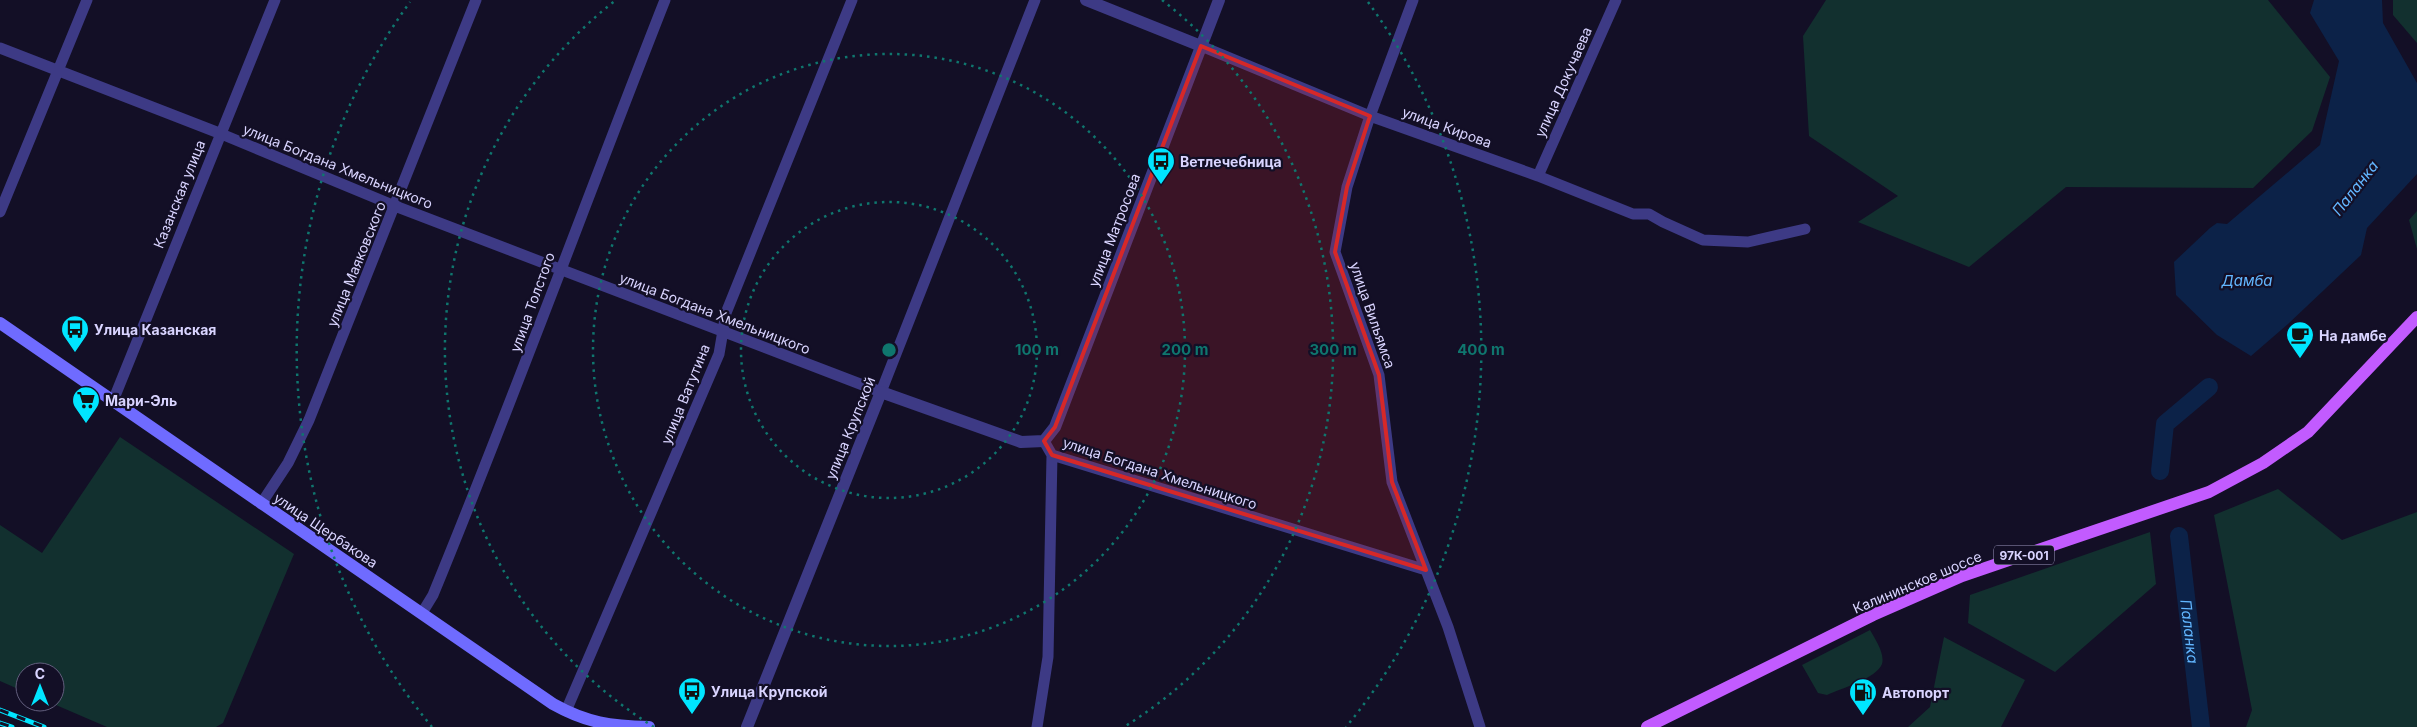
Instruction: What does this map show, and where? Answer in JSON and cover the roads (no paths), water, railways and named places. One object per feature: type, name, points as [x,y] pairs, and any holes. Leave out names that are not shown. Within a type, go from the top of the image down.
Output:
[{"type":"main road","name":"Калининское шоссе","points":[[1647,727],[1873,615],[1962,576],[2209,492],[2263,463],[2308,432],[2417,317]]},
{"type":"main road","name":"улица Щербакова","points":[[0,323],[566,712],[600,724],[649,727]]},
{"type":"street","points":[[0,212],[87,0]]},
{"type":"street","name":"Казанская улица","points":[[113,400],[274,0]]},
{"type":"street","name":"улица Маяковского","points":[[261,504],[288,463],[309,420],[476,0]]},
{"type":"street","name":"улица Толстого","points":[[422,613],[433,595],[503,425],[560,268],[665,0]]},
{"type":"street","name":"улица Ватутина","points":[[566,712],[719,354],[726,313],[852,0]]},
{"type":"street","name":"улица Крупской","points":[[747,727],[1036,0]]},
{"type":"street","name":"улица Кирова","points":[[1086,0],[1370,116],[1538,176],[1633,214],[1649,214],[1703,240],[1748,242],[1805,229]]},
{"type":"street","name":"улица Матросова","points":[[1044,441],[1055,427],[1219,0]]},
{"type":"street","name":"улица Вильямса","points":[[1413,0],[1370,116],[1347,187],[1335,252],[1379,375],[1392,482],[1448,627],[1480,727]]},
{"type":"street","name":"улица Докучаева","points":[[1538,176],[1616,0]]},
{"type":"street","name":"улица Богдана Хмельницкого","points":[[0,48],[219,133],[395,206],[560,268],[723,333],[1021,442],[1044,441],[1052,455],[1426,570]]},
{"type":"street","points":[[1037,727],[1048,657],[1052,455]]},
{"type":"water","name":"Дамба","points":[[2314,0],[2382,0],[2383,23],[2417,83],[2417,174],[2367,228],[2361,255],[2251,356],[2217,335],[2176,295],[2174,262],[2210,228],[2217,223],[2227,224],[2320,145],[2339,61],[2310,13]]},
{"type":"waterway","name":"Паланка","points":[[2160,471],[2165,424],[2209,387]]},
{"type":"waterway","name":"Паланка","points":[[2179,536],[2201,727]]},
{"type":"railway","points":[[0,710],[44,727]]},
{"type":"railway","points":[[0,723],[12,727]]},
{"type":"place","name":"Ветлечебница","points":[[1161,185]]},
{"type":"place","name":"Улица Казанская","points":[[75,353]]},
{"type":"place","name":"На дамбе","points":[[2300,359]]},
{"type":"place","name":"Мари-Эль","points":[[86,424]]},
{"type":"place","name":"Улица Крупской","points":[[692,715]]},
{"type":"place","name":"Автопорт","points":[[1863,716]]}]
